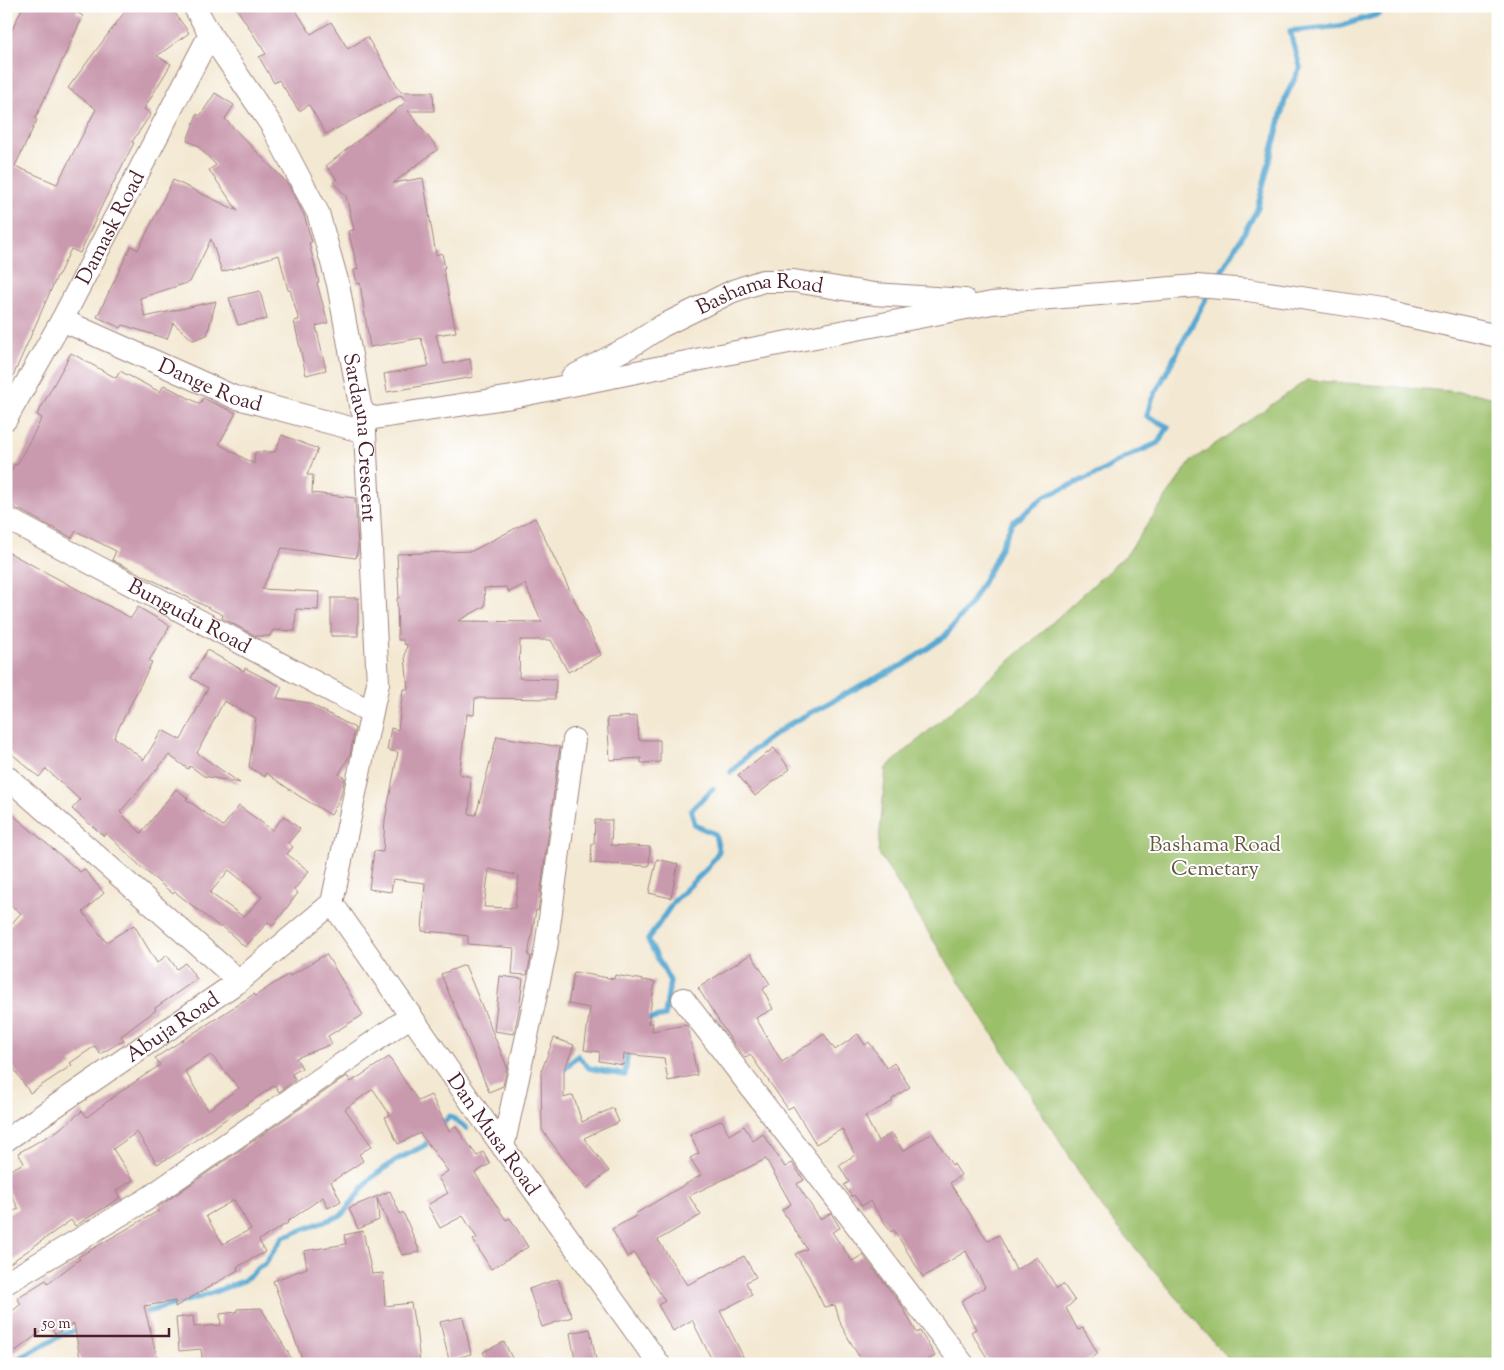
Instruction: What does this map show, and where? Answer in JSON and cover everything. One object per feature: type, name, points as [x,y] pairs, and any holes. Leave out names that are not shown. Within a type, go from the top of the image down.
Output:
[{"type":"street","name":"Sardauna Crescent","points":[[194,6],[210,34],[272,126],[318,212],[338,284],[365,423],[378,683],[332,903]]},
{"type":"street","name":"Damask Road","points":[[6,419],[62,320],[210,34]]},
{"type":"street","name":"Bashama Road","points":[[549,390],[631,346],[662,326],[733,291],[763,281],[794,281],[874,294],[992,303]]},
{"type":"street","name":"Bashama Road","points":[[365,423],[374,418],[512,397],[731,352],[992,303],[1196,286],[1248,290],[1381,310],[1498,336]]},
{"type":"street","name":"Dange Road","points":[[62,320],[234,397],[365,423]]},
{"type":"street","name":"Bungudu Road","points":[[6,518],[371,712]]},
{"type":"street","points":[[503,1147],[546,948],[574,740]]},
{"type":"street","points":[[6,776],[239,981]]},
{"type":"street","name":"Abuja Road","points":[[10,1129],[239,981],[332,903]]},
{"type":"street","name":"Dan Musa Road","points":[[332,903],[503,1147],[659,1364]]},
{"type":"street","points":[[683,999],[963,1364]]},
{"type":"street","points":[[6,1283],[147,1198],[411,1016]]},
{"type":"green space","name":"Bashama Road Cemetary","points":[[1307,380],[1474,393],[1498,399],[1498,1364],[1232,1364],[1101,1207],[878,852],[886,768],[1031,642],[1127,554],[1191,461]]},
{"type":"building","points":[[23,6],[79,6],[76,12],[83,16],[15,166],[57,184],[96,109],[68,88],[129,6],[170,6],[189,33],[157,56],[171,64],[144,109],[151,114],[132,142],[134,143],[80,253],[71,249],[6,392],[6,43]]},
{"type":"building","points":[[235,6],[293,6],[311,34],[331,22],[348,49],[367,37],[401,92],[433,92],[434,111],[408,111],[438,149],[393,183],[423,178],[436,255],[442,253],[445,268],[443,268],[456,332],[436,335],[444,364],[470,359],[473,377],[387,392],[384,374],[429,366],[421,338],[370,347],[360,283],[357,284],[354,270],[358,269],[348,231],[354,230],[346,196],[333,182],[337,179],[326,166],[406,102],[401,95],[326,134],[309,105],[299,111],[279,80],[274,83],[259,57],[266,54]]},
{"type":"building","points":[[215,93],[234,105],[225,119],[288,184],[304,215],[312,242],[309,243],[319,282],[317,283],[328,323],[316,326],[326,370],[306,375],[294,321],[299,320],[290,290],[288,290],[279,255],[222,272],[211,239],[190,282],[140,298],[145,317],[216,301],[207,335],[193,340],[173,323],[167,339],[123,325],[121,328],[97,317],[131,246],[138,250],[173,180],[238,211],[209,170],[216,165],[197,145],[187,141],[197,114],[200,116]]},
{"type":"building","points":[[260,291],[267,319],[238,325],[229,298]]},
{"type":"building","points":[[71,353],[116,378],[120,371],[160,392],[164,385],[200,404],[203,398],[236,413],[219,444],[254,464],[255,452],[275,452],[282,435],[318,449],[307,475],[313,475],[312,493],[355,498],[358,547],[356,558],[282,548],[262,589],[319,592],[318,610],[296,609],[295,631],[273,630],[270,636],[256,636],[222,618],[223,615],[112,560],[116,551],[76,531],[72,538],[12,506],[6,505],[6,482],[42,418],[37,415]]},
{"type":"building","points":[[535,518],[601,655],[568,672],[551,640],[520,640],[519,678],[556,679],[555,699],[475,698],[474,715],[467,714],[459,774],[471,777],[469,814],[476,815],[497,736],[560,747],[538,911],[536,910],[528,956],[531,956],[527,975],[512,974],[514,948],[468,944],[468,936],[422,931],[425,883],[393,879],[391,892],[369,889],[374,851],[383,852],[385,820],[398,752],[387,750],[391,728],[398,730],[403,689],[408,689],[405,656],[407,645],[404,644],[403,640],[398,640],[397,554],[472,551]],"holes":[[[525,584],[542,622],[458,621],[485,606],[484,588],[506,587],[509,592]],[[489,869],[519,876],[515,908],[484,907]]]},
{"type":"building","points":[[6,551],[131,618],[138,607],[170,626],[149,661],[152,662],[114,737],[144,760],[162,730],[181,740],[208,688],[191,678],[207,650],[244,671],[245,668],[282,687],[277,698],[309,703],[355,728],[350,755],[339,774],[345,778],[340,798],[331,815],[266,773],[265,777],[249,767],[256,718],[224,701],[197,753],[240,783],[204,776],[190,766],[188,769],[169,755],[120,812],[141,833],[176,789],[188,798],[186,799],[223,826],[239,806],[272,830],[284,816],[300,829],[288,843],[293,847],[287,854],[309,871],[294,890],[298,893],[273,926],[268,922],[245,947],[222,926],[221,928],[175,892],[173,894],[141,867],[106,833],[104,836],[72,809],[80,800],[46,769],[39,777],[6,749]],"holes":[[[229,870],[262,897],[244,917],[210,893]]]},
{"type":"building","points":[[331,598],[358,598],[358,636],[331,636]]},
{"type":"building","points":[[637,716],[639,740],[660,740],[660,762],[641,763],[641,758],[610,760],[607,718]]},
{"type":"building","points":[[774,748],[790,769],[755,796],[738,775]]},
{"type":"building","points":[[6,809],[80,872],[84,869],[104,893],[83,912],[106,942],[134,925],[157,963],[167,955],[177,969],[185,963],[197,979],[155,1008],[156,1010],[121,1036],[124,1040],[100,1054],[95,1046],[70,1063],[72,1065],[30,1093],[6,1057],[6,930],[21,913],[6,902]]},
{"type":"building","points":[[595,820],[612,820],[611,845],[650,847],[649,866],[591,863]]},
{"type":"building","points":[[657,859],[678,864],[671,898],[649,893]]},
{"type":"building","points":[[326,954],[363,1015],[328,1036],[332,1044],[296,1058],[302,1068],[292,1074],[295,1080],[279,1092],[275,1085],[171,1157],[157,1164],[137,1132],[113,1149],[133,1180],[116,1191],[120,1198],[75,1226],[71,1220],[6,1266],[6,1214],[19,1209],[6,1186],[6,1172],[24,1163],[18,1153],[57,1131],[82,1111],[87,1117],[160,1065],[155,1058],[254,994],[255,996],[289,974],[290,976]],"holes":[[[211,1055],[239,1088],[208,1110],[185,1071]]]},
{"type":"building","points":[[751,954],[770,984],[763,989],[773,1009],[756,1018],[782,1062],[824,1034],[835,1050],[858,1034],[865,1045],[869,1042],[887,1068],[894,1063],[910,1087],[892,1099],[892,1102],[865,1116],[878,1141],[892,1133],[903,1151],[932,1133],[952,1165],[954,1164],[961,1175],[950,1183],[988,1241],[999,1235],[1016,1270],[1037,1257],[1057,1288],[1063,1284],[1075,1301],[1066,1308],[1078,1330],[1083,1328],[1098,1354],[1080,1364],[991,1364],[971,1332],[976,1329],[961,1301],[985,1287],[966,1251],[923,1277],[894,1230],[891,1232],[870,1201],[862,1206],[854,1195],[852,1197],[844,1185],[849,1182],[839,1165],[855,1155],[842,1129],[816,1144],[793,1106],[788,1109],[750,1054],[745,1058],[729,1037],[698,988]]},
{"type":"building","points":[[465,965],[507,1067],[503,1086],[489,1092],[441,974]]},
{"type":"building","points":[[574,972],[614,979],[615,975],[655,982],[648,1023],[653,1023],[652,1031],[686,1025],[688,1027],[697,1075],[668,1081],[664,1058],[624,1054],[623,1065],[599,1061],[600,1052],[584,1050],[590,1008],[568,1004]]},
{"type":"building","points":[[500,976],[523,979],[514,1034],[494,1031]]},
{"type":"building","points":[[554,1038],[574,1045],[564,1071],[564,1098],[573,1095],[582,1122],[613,1108],[619,1122],[584,1138],[609,1171],[586,1189],[542,1130],[541,1072]]},
{"type":"building","points":[[389,1057],[418,1101],[431,1095],[449,1131],[455,1126],[477,1156],[483,1152],[490,1164],[475,1173],[506,1220],[510,1218],[528,1247],[491,1269],[473,1240],[477,1238],[463,1216],[440,1228],[428,1206],[448,1193],[438,1178],[448,1171],[420,1133],[398,1144],[385,1117],[390,1115],[373,1089],[345,1109],[372,1146],[359,1154],[363,1161],[331,1182],[341,1201],[328,1208],[323,1197],[288,1223],[259,1240],[265,1252],[237,1267],[238,1270],[175,1307],[175,1301],[144,1306],[159,1364],[81,1364],[74,1324],[55,1334],[50,1325],[6,1358],[6,1316],[21,1304],[17,1298],[46,1280],[48,1283],[80,1259],[78,1257],[160,1210],[158,1207],[347,1076],[351,1082]],"holes":[[[234,1200],[251,1229],[223,1244],[206,1216]]]},
{"type":"building","points":[[722,1120],[729,1135],[744,1126],[753,1141],[763,1134],[785,1167],[792,1163],[804,1180],[797,1184],[820,1219],[831,1213],[840,1228],[832,1232],[852,1261],[863,1255],[902,1306],[917,1333],[920,1331],[935,1356],[920,1364],[863,1364],[841,1325],[835,1305],[824,1307],[809,1276],[795,1254],[807,1249],[782,1210],[791,1204],[766,1159],[689,1196],[701,1215],[658,1240],[687,1285],[744,1256],[756,1277],[746,1282],[752,1295],[720,1311],[747,1364],[714,1364],[692,1320],[673,1331],[658,1305],[665,1301],[634,1253],[627,1257],[612,1229],[701,1175],[690,1158],[699,1153],[690,1135]]},
{"type":"building","points":[[390,1191],[400,1214],[403,1212],[420,1252],[402,1255],[377,1198],[379,1220],[358,1229],[349,1208]]},
{"type":"building","points":[[363,1231],[372,1274],[383,1273],[385,1306],[411,1303],[420,1364],[397,1364],[396,1361],[377,1364],[304,1364],[273,1281],[307,1268],[304,1251],[346,1244],[344,1235]]},
{"type":"building","points":[[558,1279],[572,1317],[542,1327],[529,1289]]},
{"type":"building","points":[[261,1308],[295,1364],[203,1364],[201,1349],[179,1351],[176,1318],[193,1316],[194,1327],[221,1325],[220,1314],[237,1312],[237,1309]]},
{"type":"building","points":[[463,1317],[471,1354],[449,1360],[440,1322]]},
{"type":"building","points":[[590,1329],[596,1360],[576,1364],[570,1333]]},
{"type":"building","points":[[504,1342],[515,1364],[489,1364],[483,1352]]},
{"type":"waterway","points":[[1215,283],[1257,210],[1286,96],[1300,68],[1290,31],[1340,26],[1379,14],[1383,6]]},
{"type":"waterway","points":[[731,772],[751,752],[788,725],[905,664],[944,637],[970,605],[993,564],[1012,523],[1045,496],[1099,473],[1126,457],[1158,443],[1168,427],[1147,416],[1151,401],[1209,293]]},
{"type":"waterway","points":[[643,1020],[665,1016],[670,981],[648,940],[674,901],[707,869],[719,851],[715,834],[695,825],[691,810],[713,789]]},
{"type":"waterway","points":[[565,1068],[578,1056],[589,1068],[625,1075],[628,1048]]},
{"type":"waterway","points":[[441,1126],[450,1116],[466,1128]]},
{"type":"waterway","points":[[139,1314],[203,1296],[243,1281],[266,1262],[283,1237],[342,1215],[370,1179],[396,1160],[424,1146],[432,1137]]},
{"type":"waterway","points":[[10,1364],[63,1334],[82,1329]]}]
